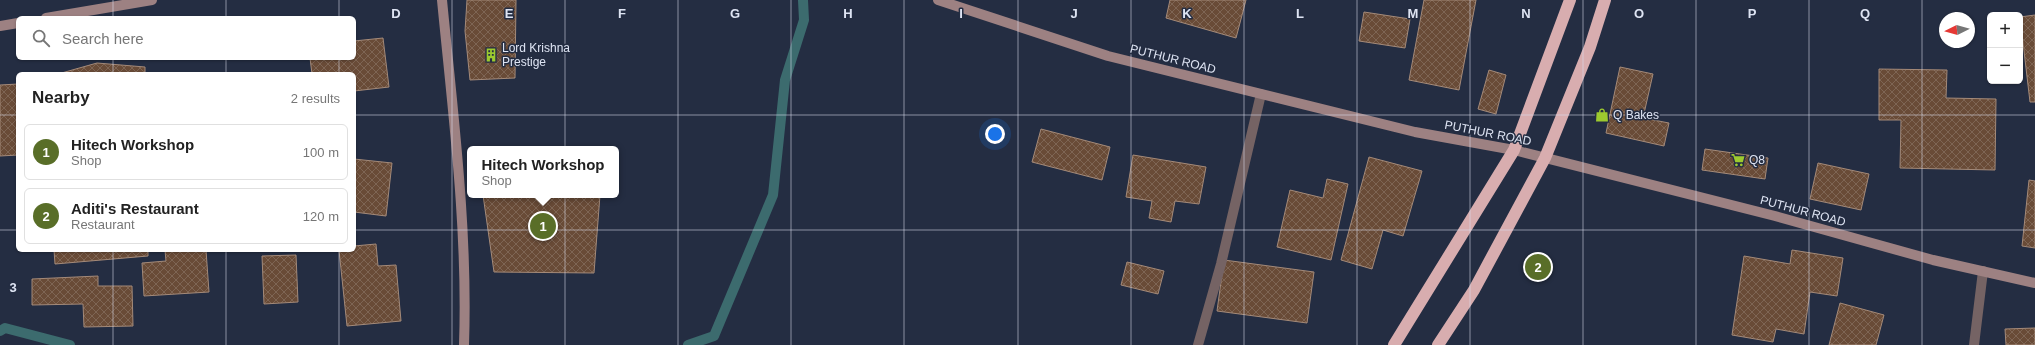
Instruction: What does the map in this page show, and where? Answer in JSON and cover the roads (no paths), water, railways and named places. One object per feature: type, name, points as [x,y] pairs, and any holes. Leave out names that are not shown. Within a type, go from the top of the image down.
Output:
[{"type":"highway","points":[[1394,345],[1514,150],[1570,0]]},
{"type":"highway","points":[[1438,345],[1474,290],[1545,158],[1590,47],[1605,0]]},
{"type":"street","points":[[58,16],[152,0]]},
{"type":"street","points":[[442,0],[456,144],[464,258],[464,345]]},
{"type":"street","name":"PUTHUR ROAD","points":[[938,0],[1108,56],[1416,132],[1514,150],[1768,214],[1933,260],[2035,283]]},
{"type":"street","points":[[0,26],[16,23]]},
{"type":"street","points":[[1198,345],[1221,264],[1261,94]]},
{"type":"street","points":[[1974,345],[1983,271]]},
{"type":"waterway","points":[[688,345],[714,336],[773,195],[785,80],[804,20],[803,0]]},
{"type":"waterway","points":[[0,331],[5,328],[70,345]]},
{"type":"place","name":"Lord Krishna Prestige","points":[[491,55]]},
{"type":"place","name":"Q Bakes","points":[[1602,115]]},
{"type":"place","name":"Q8","points":[[1738,160]]},
{"type":"place","name":"Hitech Workshop","points":[[543,226]]},
{"type":"place","name":"Aditi's Restaurant","points":[[1538,267]]}]
